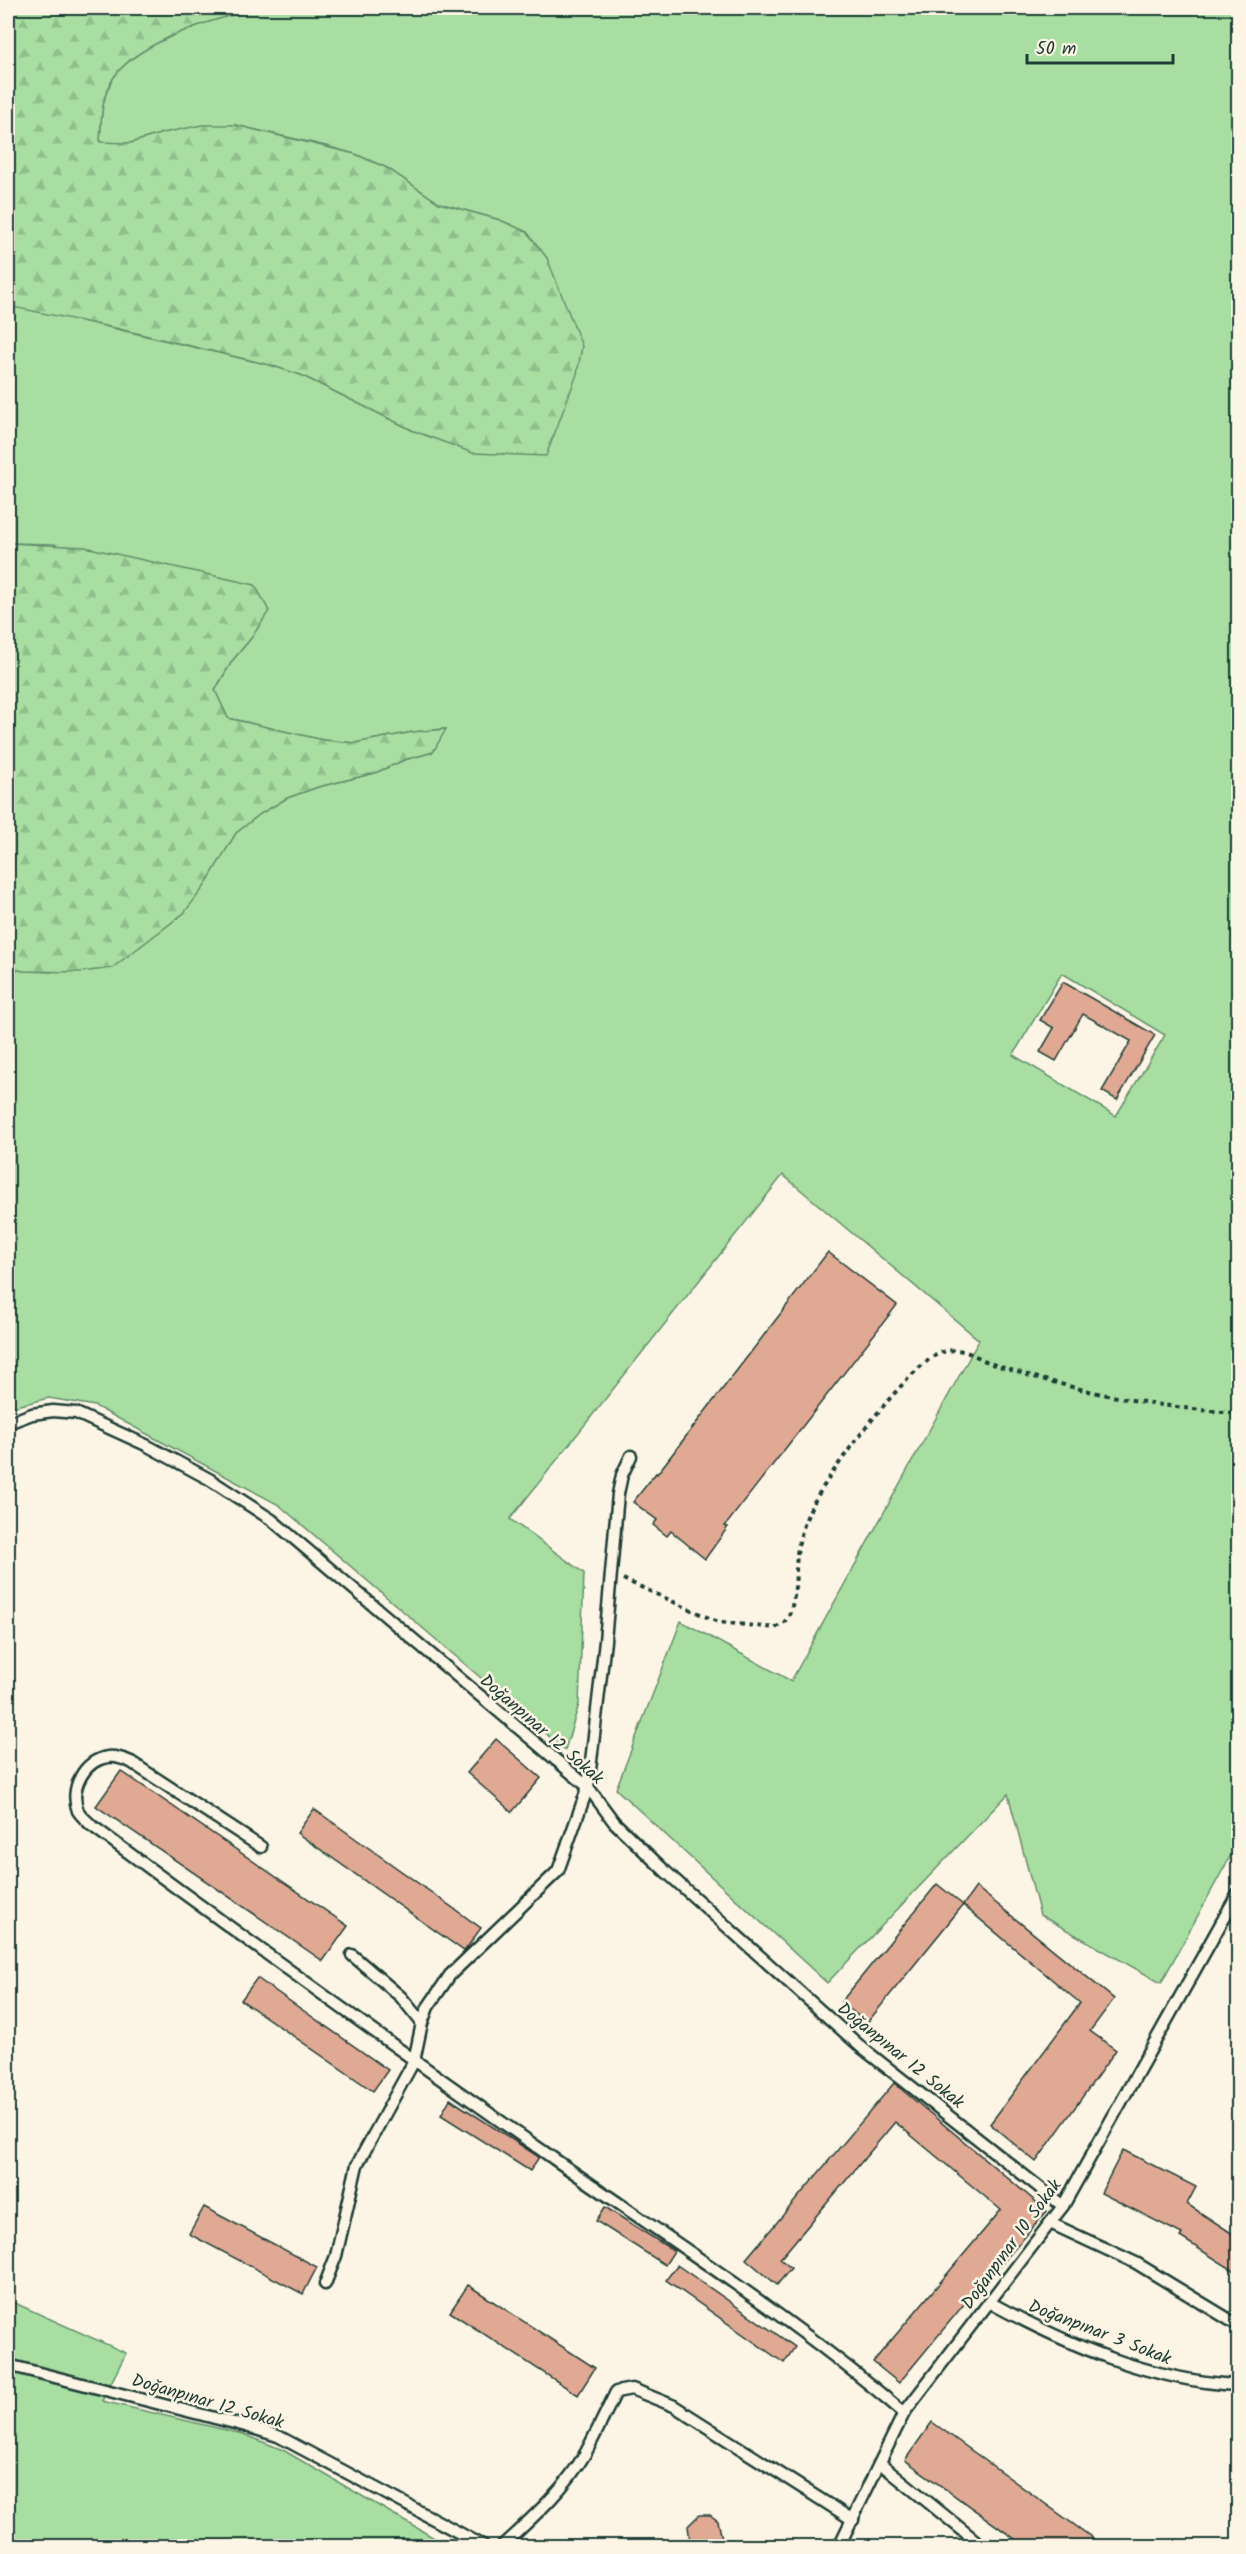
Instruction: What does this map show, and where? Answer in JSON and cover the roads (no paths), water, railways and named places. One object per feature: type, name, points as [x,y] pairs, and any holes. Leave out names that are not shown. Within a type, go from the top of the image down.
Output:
[{"type":"lane","name":"Doğanpınar 12 Sokak","points":[[8,1423],[32,1414],[76,1413],[136,1440],[209,1479],[272,1520],[588,1787],[614,1822],[664,1871],[861,2047],[1063,2206]]},
{"type":"lane","points":[[325,2284],[336,2256],[357,2165],[414,2061],[428,2007],[450,1975],[558,1870],[588,1787],[618,1494],[622,1475],[631,1456]]},
{"type":"lane","points":[[261,1847],[120,1757],[98,1759],[77,1782],[75,1794],[79,1812],[91,1825],[261,1952],[414,2061],[816,2341],[847,2364],[903,2413]]},
{"type":"lane","name":"Doğanpınar 10 Sokak","points":[[839,2547],[903,2413],[1063,2206],[1239,1893]]},
{"type":"lane","points":[[352,1955],[401,1997],[422,2023]]},
{"type":"lane","points":[[1050,2223],[1136,2263],[1239,2325]]},
{"type":"lane","name":"Doğanpınar 3 Sokak","points":[[989,2302],[1037,2328],[1121,2362],[1176,2379],[1208,2384],[1239,2385]]},
{"type":"lane","name":"Doğanpınar 12 Sokak","points":[[8,2365],[278,2436],[483,2547]]},
{"type":"lane","points":[[502,2547],[540,2511],[573,2472],[585,2455],[616,2392],[632,2389],[674,2406],[853,2520]]},
{"type":"lane","points":[[880,2463],[982,2547]]}]
